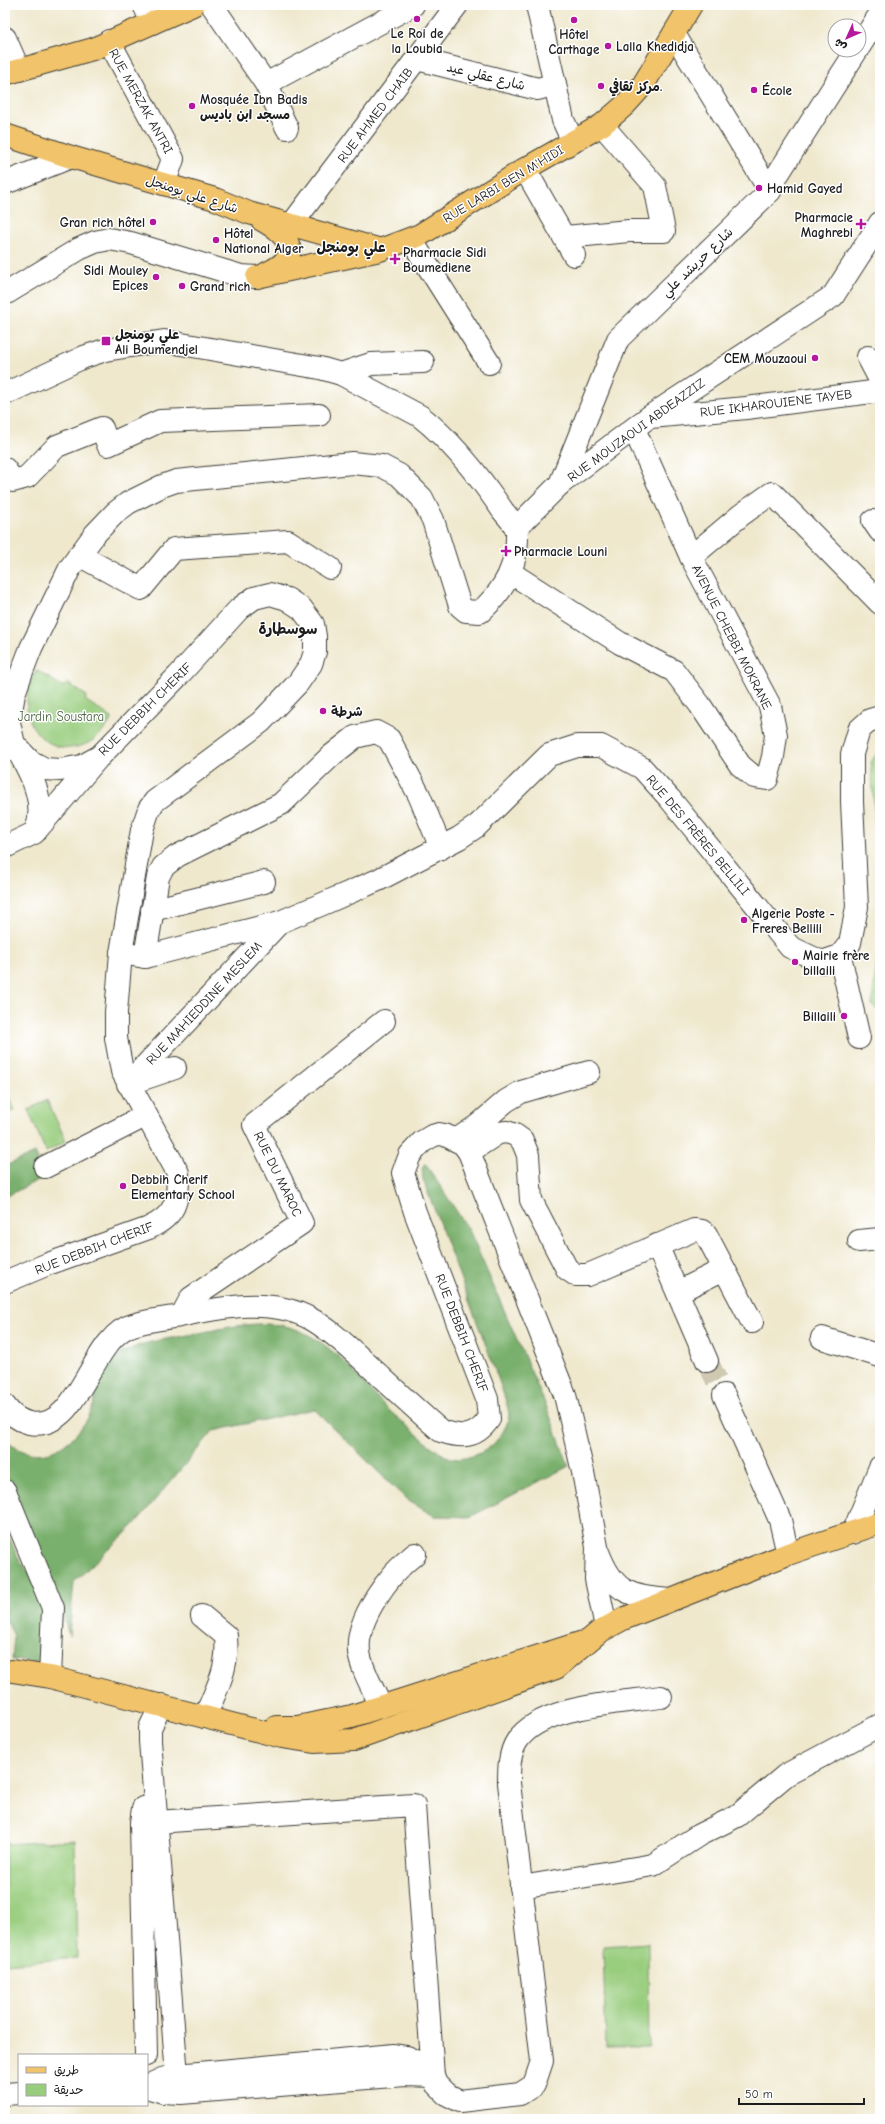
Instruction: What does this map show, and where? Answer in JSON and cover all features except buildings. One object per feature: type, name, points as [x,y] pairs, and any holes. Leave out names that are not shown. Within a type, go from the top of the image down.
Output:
[{"type":"main road","points":[[12,72],[80,53],[109,41],[148,14],[193,5]]},
{"type":"main road","name":"RUE LARBI BEN M'HIDI","points":[[256,277],[380,250],[420,235],[525,168],[602,125],[625,105],[643,85],[691,5]]},
{"type":"main road","name":"شارع علي بومنجل","points":[[5,135],[71,157],[215,199],[249,213],[380,250]]},
{"type":"main road","points":[[249,213],[277,229],[287,240],[290,250],[289,255],[283,264],[256,277]]},
{"type":"main road","points":[[12,1671],[50,1677],[282,1737],[314,1742],[354,1740],[556,1668],[586,1641],[606,1627],[670,1600],[788,1554],[880,1523]]},
{"type":"main road","points":[[246,1728],[297,1726],[352,1716],[586,1641]]},
{"type":"street","points":[[212,5],[266,84],[287,128]]},
{"type":"street","points":[[266,84],[413,5]]},
{"type":"street","name":"RUE AHMED CHAIB","points":[[292,224],[457,5]]},
{"type":"street","points":[[537,5],[563,120],[573,142]]},
{"type":"street","points":[[867,34],[880,14]]},
{"type":"street","points":[[674,34],[770,191]]},
{"type":"street","points":[[5,38],[12,72]]},
{"type":"street","name":"RUE MERZAK ANTRI","points":[[109,41],[173,159],[164,184]]},
{"type":"street","name":"شارع حريشد علي","points":[[560,484],[618,339],[770,191],[778,174],[852,58]]},
{"type":"street","name":"شارع عقلي عيد","points":[[417,59],[538,88],[555,84]]},
{"type":"street","points":[[525,168],[570,246],[629,231],[664,231],[654,186],[602,125]]},
{"type":"street","points":[[7,188],[71,157]]},
{"type":"street","name":"RUE MOUZAOUI ABDEAZZIZ","points":[[516,528],[560,484],[641,423],[832,296],[880,223]]},
{"type":"street","points":[[5,293],[79,249],[95,242],[109,239],[131,243],[241,276],[256,277]]},
{"type":"street","points":[[417,249],[488,363]]},
{"type":"street","points":[[8,394],[84,357],[128,345],[164,340],[320,368],[341,374],[420,416],[430,424],[474,471],[516,528]]},
{"type":"street","points":[[868,357],[880,380]]},
{"type":"street","points":[[341,374],[371,364],[422,362]]},
{"type":"street","name":"RUE IKHAROUIENE TAYEB","points":[[641,423],[880,391]]},
{"type":"street","points":[[5,469],[13,482],[27,478],[58,446],[102,428],[108,445],[160,421],[319,415]]},
{"type":"street","points":[[641,423],[691,557]]},
{"type":"street","name":"RUE DEBBIH CHERIF","points":[[5,1282],[48,1264],[148,1228],[162,1222],[170,1214],[178,1192],[178,1173],[122,1071],[116,1038],[116,1012],[121,953],[142,830],[150,809],[162,795],[261,722],[298,683],[311,664],[315,652],[312,624],[302,609],[287,599],[270,594],[254,598],[239,609],[192,661],[100,756],[82,766],[60,770],[45,769],[30,761],[14,744],[10,734],[9,723],[14,694],[34,641],[70,568],[107,522],[128,504],[162,486],[176,481],[231,474],[365,463],[382,466],[399,475],[422,498],[433,520],[460,606],[466,611],[480,612],[499,592],[510,573],[517,539],[516,528]]},
{"type":"street","name":"AVENUE CHEBBI MOKRANE","points":[[510,573],[620,643],[674,671],[700,705],[740,765],[754,777],[767,779],[773,757],[776,735],[770,706],[691,557],[741,515],[772,493],[880,603]]},
{"type":"street","points":[[79,556],[141,589],[174,549],[288,541],[330,568]]},
{"type":"street","points":[[859,1038],[840,956],[850,943],[857,907],[852,802],[852,754],[859,730],[870,720],[880,717]]},
{"type":"street","points":[[121,953],[145,958],[158,877],[163,867],[194,847],[281,804],[331,756],[354,737],[376,732],[389,738],[419,796],[441,848]]},
{"type":"street","points":[[14,744],[28,769],[41,808],[40,819],[35,832]]},
{"type":"street","name":"RUE DES FRÈRES BELLILI","points":[[145,958],[280,922],[378,880],[441,848],[477,826],[549,756],[577,746],[601,746],[642,768],[670,799],[790,947],[822,962],[840,956]]},
{"type":"street","points":[[5,847],[35,832],[100,756]]},
{"type":"street","points":[[152,910],[264,882]]},
{"type":"street","name":"RUE MAHIEDDINE MESLEM","points":[[128,1084],[280,922]]},
{"type":"street","name":"RUE DU MAROC","points":[[182,1315],[191,1298],[302,1223],[254,1125],[384,1021]]},
{"type":"street","points":[[128,1084],[175,1068]]},
{"type":"street","points":[[462,1146],[477,1126],[506,1100],[521,1092],[589,1072]]},
{"type":"street","points":[[45,1167],[146,1116]]},
{"type":"street","points":[[462,1146],[498,1133],[507,1132],[522,1140],[528,1155],[532,1200],[567,1269],[576,1275],[588,1275],[694,1230],[702,1231],[752,1322]]},
{"type":"street","name":"RUE DEBBIH CHERIF","points":[[5,1406],[15,1417],[26,1422],[44,1424],[61,1413],[70,1404],[105,1348],[122,1330],[133,1325],[209,1310],[261,1306],[302,1315],[332,1332],[441,1431],[466,1435],[478,1431],[489,1419],[487,1399],[415,1212],[403,1173],[410,1155],[422,1142],[432,1136],[439,1134],[462,1146]]},
{"type":"street","points":[[462,1146],[565,1395],[583,1472],[597,1547],[605,1570],[614,1583],[625,1591],[640,1597],[670,1600]]},
{"type":"street","points":[[658,1245],[707,1361]]},
{"type":"street","points":[[678,1292],[724,1269]]},
{"type":"street","points":[[822,1338],[880,1356]]},
{"type":"street","points":[[724,1395],[780,1520],[788,1554]]},
{"type":"street","points":[[853,1533],[880,1467]]},
{"type":"street","points":[[5,1491],[53,1608],[50,1677]]},
{"type":"street","points":[[597,1547],[596,1579],[606,1627]]},
{"type":"street","points":[[381,1707],[359,1652],[362,1632],[373,1600],[397,1570],[416,1554]]},
{"type":"street","points":[[202,1616],[226,1636],[227,1652],[226,1664],[206,1717]]},
{"type":"street","points":[[149,1822],[414,1805],[433,2076],[436,2084],[446,2094],[460,2101],[520,2094],[534,2086],[542,2061],[520,1887],[509,1783],[509,1767],[516,1742],[526,1729],[555,1714],[660,1696]]},
{"type":"street","points":[[138,1699],[143,1722],[145,1788],[177,2075]]},
{"type":"street","points":[[146,2054],[150,1728],[161,1705]]},
{"type":"street","points":[[746,1809],[778,1770],[789,1762],[880,1715]]},
{"type":"street","points":[[520,1887],[654,1865],[699,1835],[726,1822],[746,1809],[786,1776],[880,1725]]},
{"type":"street","points":[[148,2086],[162,2079],[177,2075],[394,2055],[407,2057],[416,2061],[433,2076]]},
{"type":"street","points":[[148,2087],[163,2092],[181,2094],[405,2075],[433,2076]]},
{"type":"street","points":[[5,2094],[18,2093]]},
{"type":"green space","name":"Jardin Soustara","points":[[36,670],[64,687],[67,683],[87,696],[85,700],[112,718],[98,736],[82,746],[64,748],[48,742],[36,731],[28,715],[28,694]]},
{"type":"green space","points":[[880,749],[880,891],[871,762]]},
{"type":"green space","points":[[880,933],[880,1012],[872,1005]]},
{"type":"green space","points":[[5,1088],[15,1110],[5,1112]]},
{"type":"green space","points":[[47,1100],[66,1141],[46,1152],[28,1110]]},
{"type":"green space","points":[[35,1153],[46,1176],[5,1197],[5,1166]]},
{"type":"green space","points":[[425,1163],[469,1230],[547,1408],[569,1466],[470,1517],[434,1516],[407,1500],[314,1409],[213,1431],[134,1525],[74,1582],[69,1636],[57,1594],[5,1479],[5,1440],[17,1448],[39,1454],[59,1448],[69,1441],[78,1432],[90,1413],[104,1371],[116,1357],[131,1348],[157,1341],[226,1328],[255,1324],[284,1326],[311,1336],[323,1344],[355,1373],[392,1413],[431,1446],[450,1458],[459,1459],[485,1451],[503,1432],[509,1415],[506,1403],[488,1351],[423,1180],[422,1169]]},
{"type":"green space","points":[[5,1527],[18,1558],[42,1591],[44,1663],[12,1660],[14,1636],[5,1618]]},
{"type":"green space","points":[[75,1840],[77,1958],[5,1964],[5,1844]]},
{"type":"green space","points":[[648,1943],[649,2047],[606,2047],[603,1946]]},
{"type":"tunnel","points":[[707,1361],[724,1395]]},
{"type":"place","name":"Le Roi de la Loubia","points":[[417,19]]},
{"type":"place","name":"Hôtel Carthage","points":[[574,20]]},
{"type":"place","name":"Lalla Khedidja","points":[[608,46]]},
{"type":"place","name":"مركز ثقافي.","points":[[601,86]]},
{"type":"place","name":"École","points":[[754,90]]},
{"type":"place","name":"Mosquée Ibn Badis مسجد ابن باديس","points":[[192,106]]},
{"type":"place","name":"Hamid Gayed","points":[[759,188]]},
{"type":"place","name":"Gran rich hôtel","points":[[153,222]]},
{"type":"place","name":"Pharmacie Maghrebi","points":[[861,224]]},
{"type":"place","name":"Hôtel National Alger","points":[[216,240]]},
{"type":"place","name":"Pharmacie Sidi Boumediene","points":[[395,259]]},
{"type":"place","name":"Sidi Mouley Epices","points":[[156,277]]},
{"type":"place","name":"Grand rich","points":[[182,286]]},
{"type":"place","name":"علي بومنجل Ali Boumendjel","points":[[106,341]]},
{"type":"place","name":"CEM Mouzaoui","points":[[815,358]]},
{"type":"place","name":"Pharmacie Louni","points":[[506,551]]},
{"type":"place","name":"شرطة","points":[[323,711]]},
{"type":"place","name":"Algerie Poste - Freres Bellili","points":[[744,920]]},
{"type":"place","name":"Mairie frère billaili","points":[[795,962]]},
{"type":"place","name":"Billaili","points":[[844,1016]]},
{"type":"place","name":"Debbih Cherif Elementary School","points":[[123,1186]]},
{"type":"district","name":"علي بومنجل","points":[[351,247]]},
{"type":"district","name":"سوسطارة","points":[[288,629]]}]
